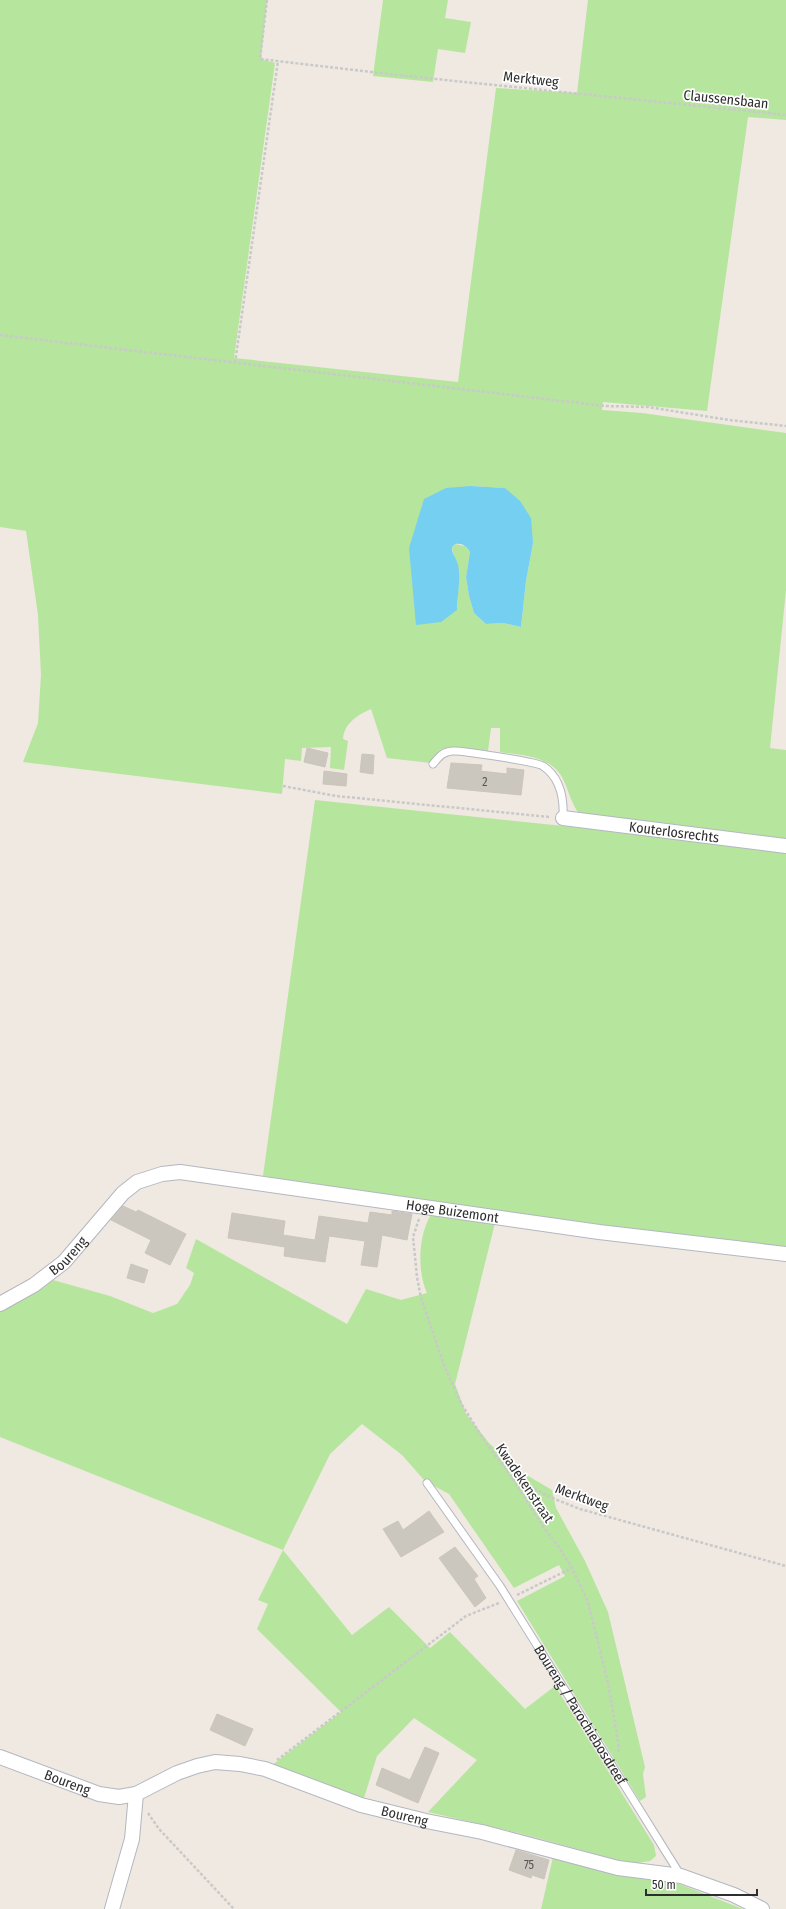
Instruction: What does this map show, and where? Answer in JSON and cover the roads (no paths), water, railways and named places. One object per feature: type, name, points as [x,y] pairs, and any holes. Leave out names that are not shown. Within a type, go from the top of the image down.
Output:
[{"type":"street","name":"Kouterlosrechts","points":[[563,818],[786,846]]},
{"type":"street","name":"Hoge Buizemont","points":[[123,1193],[137,1182],[162,1174],[180,1172],[599,1232],[786,1254]]},
{"type":"street","name":"Boureng","points":[[0,1304],[34,1285],[64,1262],[123,1193]]},
{"type":"street","name":"Boureng","points":[[0,1757],[99,1794],[119,1797],[136,1794],[177,1772],[216,1762],[240,1764],[265,1769],[361,1805],[426,1821],[482,1832],[618,1868],[681,1876]]},
{"type":"street","points":[[112,1909],[132,1839],[136,1794]]},
{"type":"street","points":[[681,1876],[734,1895],[762,1909]]},
{"type":"lane","points":[[434,764],[441,754],[454,751],[527,762],[543,766],[556,779],[563,796],[563,818]]},
{"type":"lane","name":"Boureng / Parochiebosdreef","points":[[427,1483],[508,1599],[681,1876]]},
{"type":"water","points":[[471,486],[505,488],[520,501],[531,518],[533,543],[526,581],[521,627],[503,623],[486,624],[474,613],[466,577],[470,552],[464,545],[460,544],[455,544],[452,547],[459,572],[457,610],[441,622],[416,625],[409,548],[424,499],[446,488]]}]
